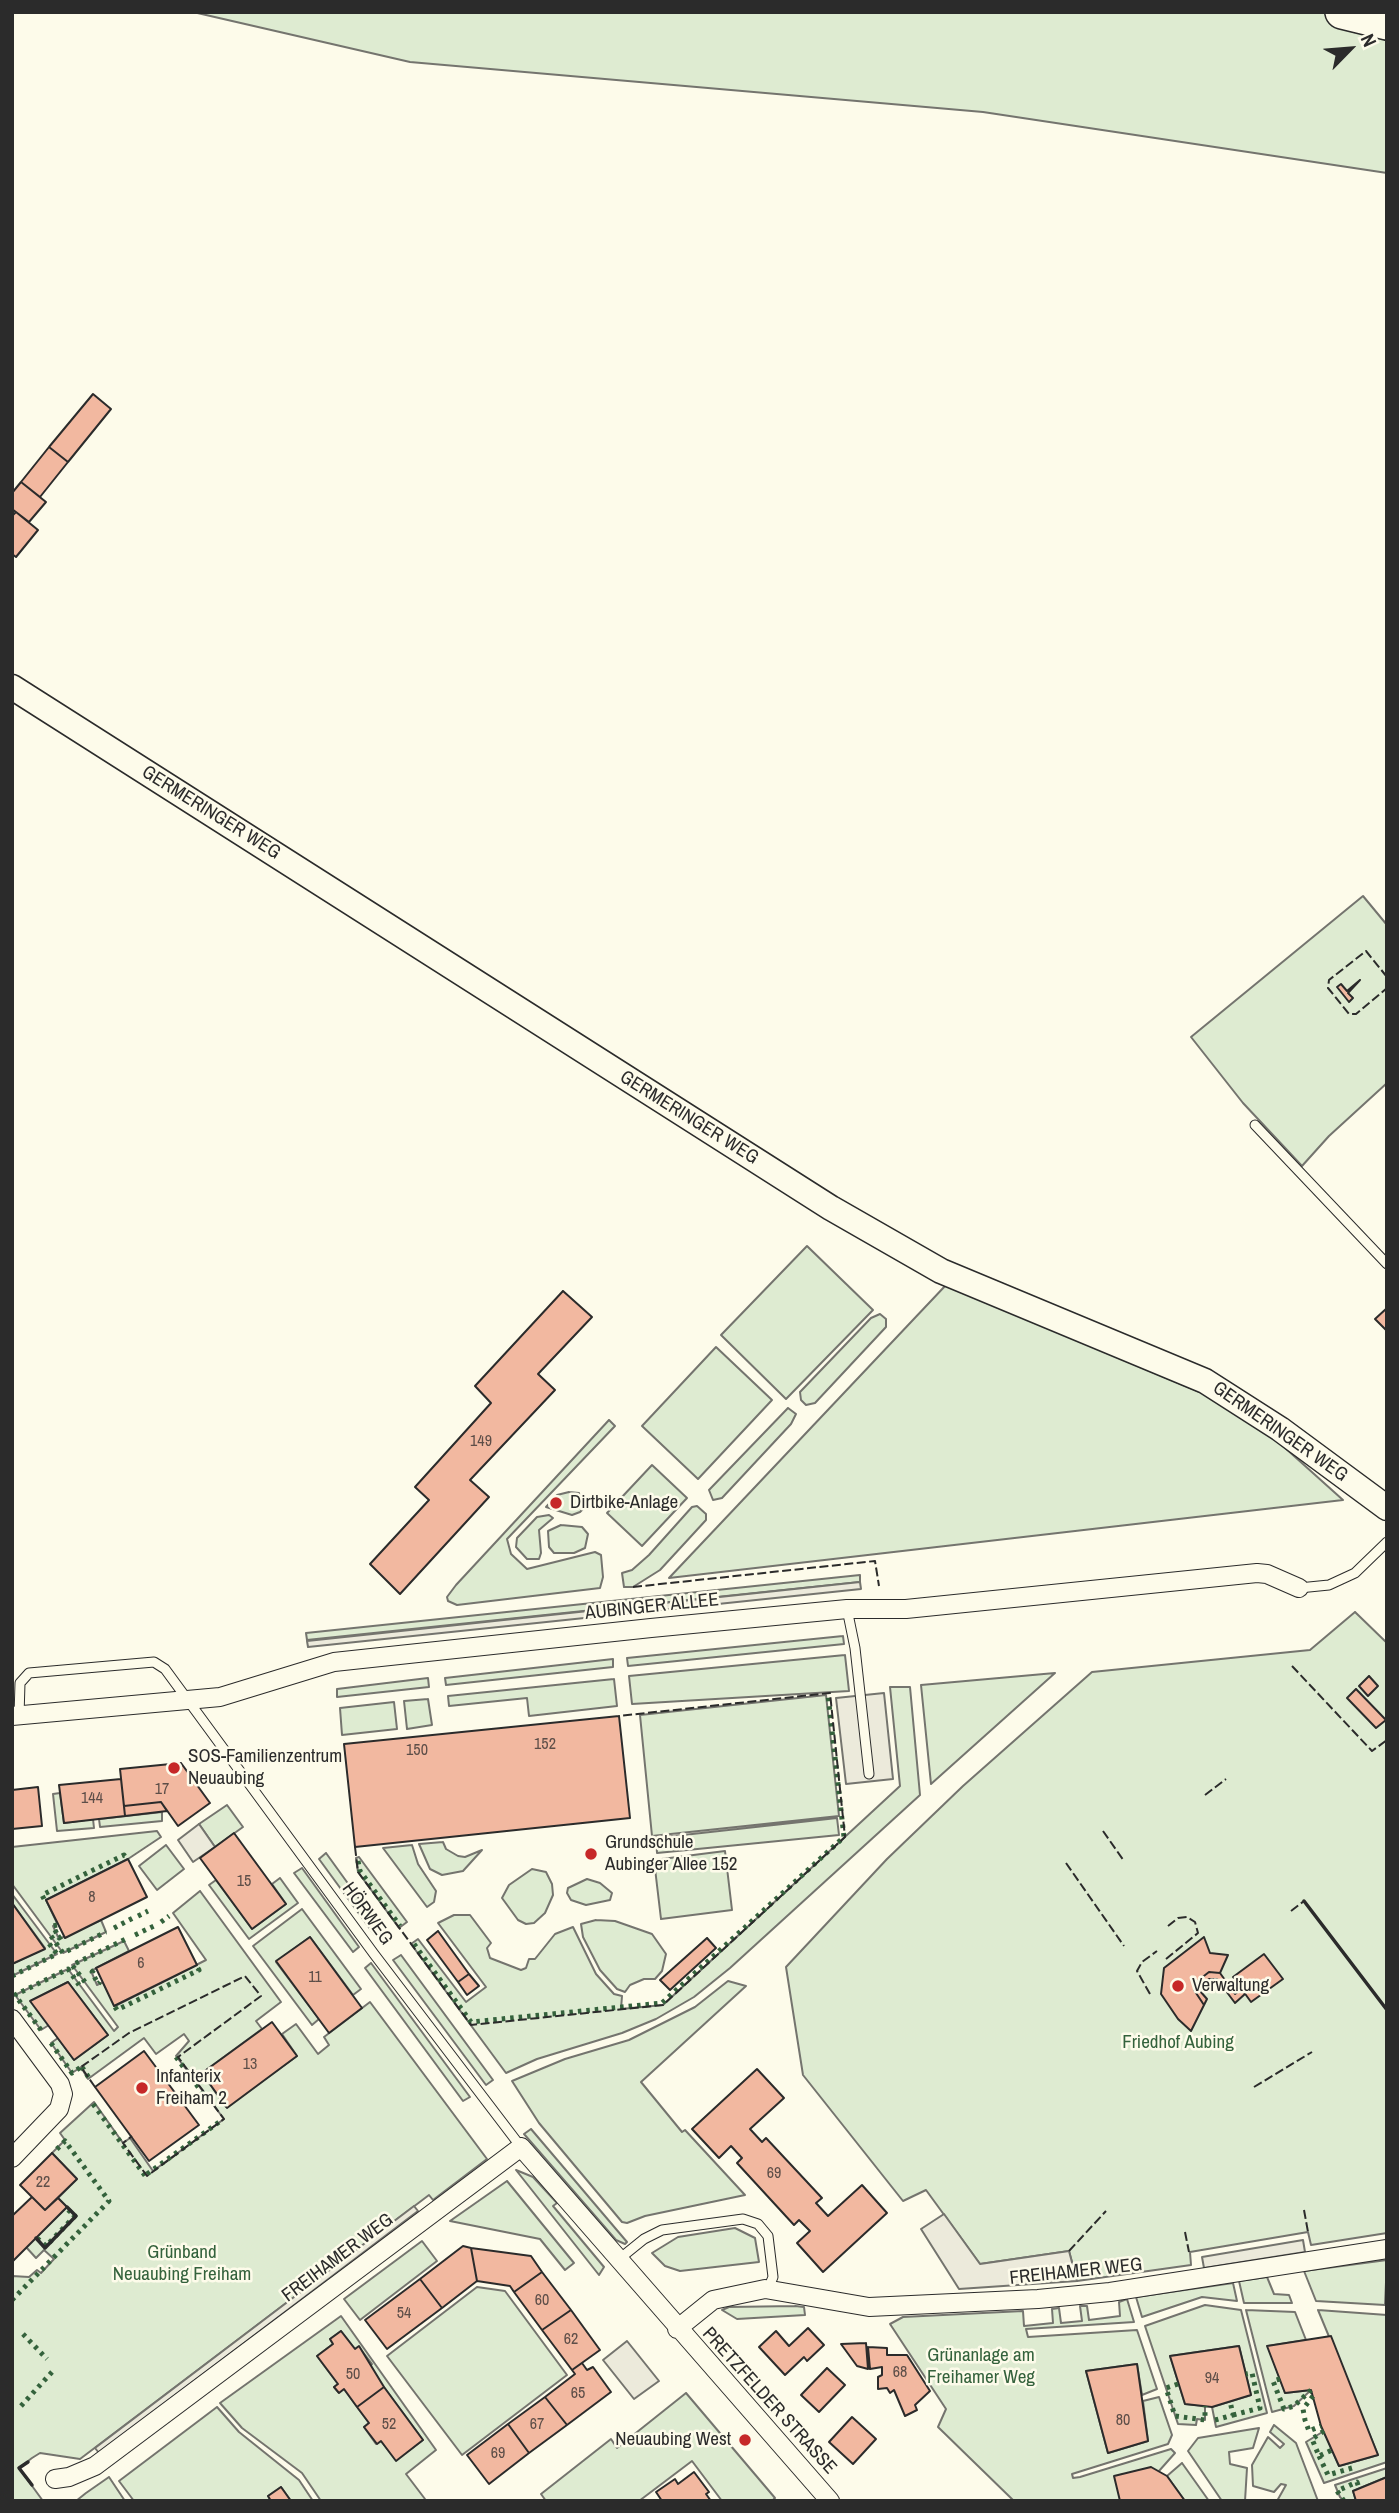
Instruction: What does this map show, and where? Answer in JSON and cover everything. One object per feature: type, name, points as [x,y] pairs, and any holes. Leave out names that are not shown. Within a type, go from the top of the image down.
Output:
[{"type":"highway","points":[[1342,12],[1387,23]]},
{"type":"street","name":"GERMERINGER WEG","points":[[12,687],[831,1208],[941,1271],[1205,1381],[1280,1429],[1387,1508]]},
{"type":"street","name":"AUBINGER ALLEE","points":[[15,1716],[235,1693],[334,1662],[847,1609],[906,1609],[1256,1573],[1267,1574],[1298,1588]]},
{"type":"street","points":[[12,2019],[60,2084],[62,2103],[54,2115],[12,2158]]},
{"type":"street","points":[[521,2147],[677,2329]]},
{"type":"street","name":"FREIHAMER WEG","points":[[55,2479],[69,2477],[95,2466],[521,2147]]},
{"type":"street","name":"FREIHAMER WEG","points":[[677,2329],[713,2300],[768,2289],[869,2307],[1046,2298],[1110,2292],[1387,2249]]},
{"type":"street","name":"PRETZFELDER STRASSE","points":[[677,2329],[830,2501]]},
{"type":"lane","points":[[1255,1125],[1387,1264]]},
{"type":"lane","points":[[1298,1588],[1329,1585],[1355,1573],[1387,1542]]},
{"type":"lane","points":[[847,1609],[855,1648],[869,1774]]},
{"type":"lane","name":"HÖRWEG","points":[[15,1716],[20,1683],[29,1673],[154,1662],[165,1669],[521,2147]]},
{"type":"lane","points":[[618,2260],[644,2239],[662,2230],[743,2219],[758,2224],[768,2236],[773,2277],[768,2289]]},
{"type":"green space","points":[[193,12],[1387,12],[1387,173],[983,112],[410,62]]},
{"type":"green space","points":[[1363,896],[1387,925],[1387,1083],[1329,1136],[1302,1166],[1243,1103],[1191,1037]]},
{"type":"green space","points":[[807,1246],[873,1310],[786,1399],[721,1335]]},
{"type":"green space","points":[[946,1285],[1226,1403],[1274,1438],[1343,1500],[669,1578]]},
{"type":"green space","points":[[880,1314],[886,1319],[886,1327],[815,1403],[806,1405],[801,1400],[800,1392],[871,1318]]},
{"type":"green space","points":[[716,1347],[772,1400],[698,1479],[642,1426]]},
{"type":"green space","points":[[788,1408],[796,1414],[791,1424],[722,1498],[713,1500],[709,1490]]},
{"type":"green space","points":[[609,1420],[615,1426],[507,1539],[511,1554],[527,1569],[595,1552],[601,1555],[603,1577],[600,1588],[457,1605],[448,1601],[447,1597],[456,1585]]},
{"type":"green space","points":[[652,1465],[687,1498],[642,1546],[607,1513]]},
{"type":"green space","points":[[579,1493],[583,1509],[580,1512],[572,1515],[546,1507],[557,1495]]},
{"type":"green space","points":[[697,1506],[706,1514],[706,1520],[660,1570],[633,1587],[624,1587],[622,1573],[632,1570],[649,1555],[692,1507]]},
{"type":"green space","points":[[549,1515],[553,1518],[539,1530],[539,1559],[527,1559],[516,1547],[517,1538],[537,1517]]},
{"type":"green space","points":[[561,1525],[582,1527],[588,1534],[585,1548],[574,1553],[554,1553],[549,1547],[548,1531]]},
{"type":"green space","points":[[860,1575],[860,1582],[307,1640],[306,1633]]},
{"type":"green space","name":"Friedhof Aubing","points":[[1355,1612],[1387,1643],[1387,2233],[1311,2245],[1308,2232],[1190,2252],[1191,2265],[1077,2281],[1069,2251],[980,2264],[926,2190],[903,2201],[803,2075],[786,1967],[887,1859],[963,1786],[1092,1672],[1310,1650]]},
{"type":"green space","points":[[843,1636],[844,1644],[628,1666],[627,1658]]},
{"type":"green space","points":[[845,1655],[849,1691],[632,1704],[629,1676]]},
{"type":"green space","points":[[613,1659],[613,1667],[446,1685],[445,1678]]},
{"type":"green space","points":[[1055,1673],[931,1784],[921,1685]]},
{"type":"green space","points":[[428,1678],[429,1687],[337,1697],[337,1689]]},
{"type":"green space","points":[[614,1679],[617,1706],[529,1716],[527,1698],[449,1706],[448,1696]]},
{"type":"green space","points":[[890,1687],[910,1687],[920,1795],[730,1968],[694,1997],[656,2019],[622,2033],[537,2059],[506,2073],[411,1944],[418,1939],[466,2002],[486,1987],[438,1923],[454,1915],[470,1915],[491,1943],[487,1948],[490,1958],[521,1970],[526,1968],[529,1959],[535,1959],[555,1934],[573,1927],[596,1974],[614,1994],[622,1996],[621,2009],[663,2005],[900,1786]]},
{"type":"green space","points":[[826,1695],[839,1816],[652,1836],[640,1715]]},
{"type":"green space","points":[[428,1699],[432,1725],[407,1729],[404,1701]]},
{"type":"green space","points":[[394,1702],[397,1729],[342,1735],[340,1708]]},
{"type":"green space","points":[[60,1793],[64,1823],[93,1819],[94,1828],[57,1831],[53,1794]]},
{"type":"green space","points":[[227,1805],[243,1827],[215,1847],[199,1824]]},
{"type":"green space","points":[[162,1812],[162,1821],[100,1827],[99,1819]]},
{"type":"green space","points":[[837,1818],[839,1835],[657,1853],[656,1838]]},
{"type":"green space","points":[[157,1831],[161,1837],[128,1859],[46,1900],[57,1923],[53,1926],[59,1939],[101,1920],[106,1932],[63,1953],[12,1884],[12,1847]]},
{"type":"green space","points":[[443,1842],[446,1849],[458,1856],[465,1857],[482,1850],[463,1871],[442,1875],[430,1869],[419,1844]]},
{"type":"green space","points":[[166,1845],[184,1869],[157,1890],[139,1866]]},
{"type":"green space","points":[[412,1845],[418,1864],[436,1891],[434,1902],[427,1907],[383,1848]]},
{"type":"green space","points":[[725,1851],[732,1910],[661,1919],[654,1860]]},
{"type":"green space","points":[[326,1853],[383,1932],[376,1937],[319,1859]]},
{"type":"green space","points":[[359,1857],[407,1922],[399,1928],[358,1872],[356,1858]]},
{"type":"green space","points":[[302,1868],[359,1947],[353,1952],[294,1873]]},
{"type":"green space","points":[[532,1869],[546,1872],[552,1884],[553,1895],[545,1913],[534,1923],[526,1924],[518,1920],[502,1898],[509,1885]]},
{"type":"green space","points":[[280,1878],[298,1903],[249,1939],[209,1885],[216,1880],[252,1929],[286,1904],[272,1884]]},
{"type":"green space","points":[[587,1879],[600,1883],[612,1893],[610,1900],[586,1905],[571,1900],[567,1893],[568,1888]]},
{"type":"green space","name":"Grünband Neuaubing Freiham","points":[[200,1891],[281,2002],[256,2021],[262,2029],[202,2073],[226,2107],[297,2056],[282,2034],[296,2024],[318,2054],[329,2045],[324,2037],[370,2002],[487,2159],[433,2200],[429,2195],[80,2459],[40,2453],[32,2458],[19,2468],[43,2501],[12,2501],[12,2276],[29,2277],[37,2270],[41,2273],[54,2259],[44,2250],[36,2258],[26,2247],[67,2207],[58,2198],[77,2179],[52,2153],[65,2140],[60,2133],[94,2102],[123,2143],[130,2138],[153,2171],[224,2119],[176,2056],[189,2041],[184,2034],[156,2054],[144,2038],[88,2079],[81,2067],[72,2073],[51,2043],[58,2038],[74,2060],[108,2035],[68,1982],[31,2001],[49,2025],[41,2030],[15,1995],[68,1969],[114,2031],[118,2027],[72,1965],[124,1941],[129,1951],[91,1971],[97,1985],[103,1982],[115,2006],[206,1960],[173,1913]]},
{"type":"green space","points":[[12,1894],[57,1954],[12,1976],[12,1964],[45,1948],[12,1903]]},
{"type":"green space","points":[[302,1909],[361,1989],[353,1995],[310,1937],[276,1962],[319,2019],[312,2025],[253,1946]]},
{"type":"green space","points":[[596,1920],[615,1921],[652,1934],[666,1954],[662,1971],[655,1979],[644,1979],[630,1985],[625,1992],[617,1989],[600,1970],[583,1937],[581,1924]]},
{"type":"green space","points":[[401,1955],[493,2080],[486,2085],[393,1960]]},
{"type":"green space","points":[[371,1963],[470,2097],[463,2101],[365,1968]]},
{"type":"green space","points":[[728,1981],[746,1986],[641,2082],[682,2132],[685,2130],[745,2195],[622,2222],[539,2123],[512,2081],[565,2059],[629,2040],[695,2007]]},
{"type":"green space","points":[[531,2129],[627,2242],[625,2244],[616,2240],[524,2134]]},
{"type":"green space","points":[[516,2170],[533,2177],[557,2203],[553,2206],[604,2267],[599,2275]]},
{"type":"green space","points":[[507,2181],[574,2263],[565,2270],[540,2239],[450,2221]]},
{"type":"green space","points":[[735,2228],[755,2238],[759,2262],[680,2271],[665,2266],[652,2253],[678,2237]]},
{"type":"green space","points":[[422,2241],[437,2261],[360,2320],[344,2299]]},
{"type":"green space","points":[[1387,2260],[1385,2305],[1316,2301],[1304,2271]]},
{"type":"green space","points":[[1267,2277],[1274,2294],[1289,2295],[1292,2303],[1244,2303],[1239,2281]]},
{"type":"green space","points":[[1233,2283],[1237,2301],[1202,2297],[1142,2317],[1136,2297]]},
{"type":"green space","points":[[477,2287],[505,2291],[567,2375],[462,2455],[387,2356]]},
{"type":"green space","name":"Grünanlage am Freihamer Weg","points":[[1127,2299],[1134,2322],[1026,2329],[1028,2337],[1137,2330],[1157,2389],[1142,2395],[1137,2364],[1086,2371],[1108,2453],[1148,2441],[1143,2401],[1159,2397],[1172,2435],[1168,2444],[1072,2474],[1073,2478],[1080,2477],[1171,2449],[1175,2453],[1159,2471],[1120,2501],[1014,2501],[938,2427],[946,2409],[890,2324],[903,2317],[1023,2311],[1024,2326],[1053,2323],[1052,2309],[1059,2308],[1061,2323],[1082,2321],[1080,2306],[1087,2306],[1089,2320],[1120,2316],[1119,2302]]},
{"type":"green space","points":[[1205,2305],[1241,2310],[1267,2413],[1216,2427],[1212,2407],[1251,2395],[1239,2346],[1170,2356],[1185,2404],[1205,2406],[1205,2420],[1197,2419],[1196,2425],[1178,2424],[1145,2326]]},
{"type":"green space","points":[[729,2307],[804,2307],[805,2315],[737,2319],[722,2310]]},
{"type":"green space","points":[[1246,2310],[1295,2312],[1306,2340],[1268,2346],[1285,2393],[1311,2390],[1294,2406],[1272,2412]]},
{"type":"green space","points":[[1318,2310],[1387,2315],[1387,2462],[1324,2483],[1306,2442],[1324,2431],[1339,2466],[1378,2455]]},
{"type":"green space","points":[[341,2316],[436,2450],[406,2474],[425,2499],[321,2501],[302,2473],[242,2428],[220,2403]],"holes":[[[341,2331],[355,2349],[359,2347],[372,2364],[369,2367],[423,2440],[396,2460],[381,2441],[376,2444],[364,2427],[369,2423],[344,2389],[338,2392],[334,2387],[338,2384],[317,2356],[333,2344],[330,2339]]]},
{"type":"green space","points":[[686,2393],[775,2498],[772,2501],[722,2501],[692,2461],[639,2501],[546,2501],[541,2494],[611,2439],[617,2448]]},
{"type":"green space","points":[[217,2407],[239,2432],[299,2480],[313,2501],[291,2501],[281,2487],[268,2496],[271,2501],[134,2501],[119,2481]]},
{"type":"green space","points":[[1274,2425],[1296,2443],[1318,2501],[1277,2501],[1286,2485],[1281,2484],[1274,2492],[1253,2486],[1252,2465],[1268,2437],[1280,2448],[1284,2444],[1270,2432]]},
{"type":"green space","points":[[1259,2428],[1253,2448],[1229,2452],[1230,2464],[1247,2468],[1245,2501],[1222,2501],[1188,2451],[1198,2438]]},
{"type":"green space","points":[[1182,2463],[1209,2501],[1185,2501],[1167,2476]]},
{"type":"green space","points":[[1387,2468],[1387,2477],[1353,2491],[1356,2501],[1344,2501],[1340,2497],[1335,2485]]},
{"type":"green space","points":[[109,2477],[125,2501],[76,2501],[86,2493]]},
{"type":"shaded area","points":[[860,1582],[861,1589],[308,1647],[307,1641]]},
{"type":"shaded area","points":[[884,1693],[893,1779],[846,1784],[836,1698]]},
{"type":"shaded area","points":[[199,1824],[215,1847],[193,1862],[178,1840]]},
{"type":"shaded area","points":[[414,2206],[418,2211],[99,2453],[95,2448]]},
{"type":"shaded area","points":[[944,2214],[980,2264],[1069,2251],[1077,2281],[959,2289],[921,2229]]},
{"type":"shaded area","points":[[1303,2240],[1305,2252],[1204,2268],[1202,2257]]},
{"type":"shaded area","points":[[627,2341],[659,2381],[634,2399],[603,2360]]},
{"type":"building","points":[[93,394],[111,409],[68,462],[49,447]]},
{"type":"building","points":[[49,447],[68,462],[40,497],[21,482]]},
{"type":"building","points":[[21,482],[46,502],[29,522],[12,509],[12,493]]},
{"type":"building","points":[[16,512],[38,530],[16,557],[12,554],[12,516]]},
{"type":"building","points":[[1360,980],[1348,993],[1353,998],[1349,1002],[1337,987],[1341,984],[1347,991]]},
{"type":"building","points":[[563,1291],[592,1317],[538,1374],[555,1390],[470,1480],[489,1497],[400,1594],[370,1564],[429,1500],[415,1487],[491,1403],[475,1386]]},
{"type":"building","points":[[1387,1308],[1387,1331],[1375,1319]]},
{"type":"building","points":[[1369,1676],[1378,1686],[1368,1696],[1359,1686]]},
{"type":"building","points":[[1356,1689],[1386,1720],[1376,1728],[1347,1698]]},
{"type":"building","points":[[619,1716],[630,1818],[355,1847],[344,1744]]},
{"type":"building","points":[[181,1763],[210,1803],[178,1826],[161,1802],[124,1806],[120,1769]]},
{"type":"building","points":[[121,1779],[125,1816],[64,1823],[59,1785]]},
{"type":"building","points":[[38,1787],[42,1826],[12,1829],[12,1790]]},
{"type":"building","points":[[161,1802],[167,1811],[125,1816],[124,1806]]},
{"type":"building","points":[[234,1833],[286,1904],[252,1929],[200,1858]]},
{"type":"building","points":[[128,1859],[147,1897],[65,1938],[46,1900]]},
{"type":"building","points":[[12,1903],[45,1949],[12,1964]]},
{"type":"building","points":[[178,1927],[197,1965],[114,2006],[96,1968]]},
{"type":"building","points":[[438,1931],[469,1974],[458,1982],[427,1940]]},
{"type":"building","points":[[310,1937],[362,2008],[329,2033],[276,1961]]},
{"type":"building","name":"Verwaltung","points":[[1204,1937],[1210,1953],[1228,1955],[1220,1973],[1209,1972],[1195,1983],[1194,1990],[1204,2005],[1191,2031],[1178,2019],[1161,1994],[1164,1968]]},
{"type":"building","points":[[707,1938],[716,1948],[670,1990],[660,1980]]},
{"type":"building","points":[[1264,1954],[1283,1979],[1251,2002],[1233,1977]]},
{"type":"building","points":[[1209,1972],[1220,1973],[1235,1994],[1242,1989],[1245,1994],[1235,2003],[1217,1979],[1209,1979],[1201,1985],[1200,1991],[1207,1999],[1204,2005],[1194,1990],[1195,1983]]},
{"type":"building","points":[[469,1974],[479,1986],[467,1995],[458,1982]]},
{"type":"building","points":[[68,1982],[108,2035],[74,2060],[30,2001]]},
{"type":"building","points":[[272,2022],[297,2056],[227,2108],[202,2073]]},
{"type":"building","points":[[144,2051],[199,2125],[149,2161],[95,2087]]},
{"type":"building","points":[[757,2069],[784,2098],[750,2129],[762,2142],[766,2138],[822,2198],[816,2203],[828,2216],[862,2185],[887,2213],[823,2272],[797,2243],[810,2231],[799,2220],[794,2225],[737,2163],[742,2158],[731,2146],[719,2158],[692,2129]]},
{"type":"building","points":[[52,2153],[77,2179],[45,2210],[20,2185]]},
{"type":"building","points":[[32,2197],[45,2210],[58,2198],[67,2207],[12,2262],[12,2216]]},
{"type":"building","points":[[463,2246],[471,2248],[477,2281],[442,2308],[420,2279]]},
{"type":"building","points":[[471,2248],[531,2256],[542,2272],[514,2292],[510,2286],[477,2281]]},
{"type":"building","points":[[542,2272],[571,2310],[542,2330],[514,2292]]},
{"type":"building","points":[[420,2279],[442,2308],[387,2349],[365,2320]]},
{"type":"building","points":[[571,2310],[600,2350],[572,2370],[542,2330]]},
{"type":"building","points":[[808,2328],[824,2345],[807,2361],[804,2357],[785,2375],[759,2347],[776,2331],[789,2346]]},
{"type":"building","points":[[341,2331],[355,2349],[359,2346],[384,2387],[357,2407],[344,2389],[339,2393],[334,2387],[338,2384],[317,2356],[333,2344],[330,2339]]},
{"type":"building","points":[[1331,2336],[1378,2455],[1339,2466],[1321,2426],[1311,2390],[1285,2393],[1267,2346]]},
{"type":"building","points":[[866,2343],[868,2369],[857,2366],[841,2344]]},
{"type":"building","points":[[1239,2346],[1251,2395],[1212,2407],[1185,2404],[1170,2356]]},
{"type":"building","points":[[868,2347],[887,2348],[887,2355],[907,2355],[930,2391],[915,2405],[917,2410],[905,2416],[894,2390],[890,2393],[887,2388],[878,2389],[878,2377],[882,2375],[882,2367],[870,2369]]},
{"type":"building","points":[[582,2363],[587,2370],[593,2367],[611,2392],[567,2425],[545,2397],[575,2374],[572,2370]]},
{"type":"building","points":[[1137,2364],[1148,2441],[1108,2453],[1086,2371]]},
{"type":"building","points":[[827,2368],[845,2385],[819,2412],[801,2395]]},
{"type":"building","points":[[384,2387],[423,2440],[396,2461],[381,2441],[377,2444],[364,2427],[369,2423],[357,2407]]},
{"type":"building","points":[[545,2397],[567,2425],[529,2453],[508,2424]]},
{"type":"building","points":[[852,2417],[876,2439],[853,2464],[829,2442]]},
{"type":"building","points":[[508,2424],[529,2453],[489,2484],[467,2455]]},
{"type":"building","points":[[1151,2467],[1167,2476],[1185,2501],[1120,2501],[1114,2476]]},
{"type":"building","points":[[694,2472],[709,2492],[706,2494],[711,2501],[662,2501],[656,2492],[675,2479],[678,2484]]},
{"type":"building","points":[[1387,2477],[1387,2501],[1356,2501],[1353,2491]]},
{"type":"building","points":[[281,2487],[291,2501],[271,2501],[268,2496]]},
{"type":"hedge","points":[[414,1944],[471,2022],[662,2003],[844,1837],[828,1695]]},
{"type":"hedge","points":[[44,1899],[42,1895],[124,1855],[126,1858]]},
{"type":"hedge","points":[[358,1861],[360,1871],[400,1926]]},
{"type":"hedge","points":[[138,1916],[148,1911]]},
{"type":"hedge","points":[[161,1922],[169,1916]]},
{"type":"hedge","points":[[114,1928],[133,1918]]},
{"type":"hedge","points":[[57,1925],[53,1926],[59,1938],[62,1936]]},
{"type":"hedge","points":[[135,1935],[154,1926]]},
{"type":"hedge","points":[[51,1936],[63,1953],[106,1932]]},
{"type":"hedge","points":[[85,1982],[72,1965],[128,1938]]},
{"type":"hedge","points":[[12,1976],[57,1954],[47,1941]]},
{"type":"hedge","points":[[115,2007],[117,2010],[199,1970],[197,1967]]},
{"type":"hedge","points":[[41,2030],[15,1995],[68,1969],[79,1985]]},
{"type":"hedge","points":[[94,1970],[92,1972],[98,1984],[100,1982]]},
{"type":"hedge","points":[[51,2043],[72,2073],[81,2067]]},
{"type":"hedge","points":[[176,2057],[204,2095]]},
{"type":"hedge","points":[[82,2067],[89,2078]]},
{"type":"hedge","points":[[93,2104],[146,2177]]},
{"type":"hedge","points":[[147,2174],[222,2120]]},
{"type":"hedge","points":[[12,2300],[109,2201],[65,2141],[54,2152]]},
{"type":"hedge","points":[[37,2238],[46,2246],[75,2216],[67,2209]]},
{"type":"hedge","points":[[23,2334],[47,2359]]},
{"type":"hedge","points":[[21,2406],[52,2372]]},
{"type":"hedge","points":[[1233,2415],[1260,2408],[1252,2373],[1246,2374]]},
{"type":"hedge","points":[[1280,2379],[1273,2381],[1284,2409],[1294,2406],[1311,2390]]},
{"type":"hedge","points":[[1178,2384],[1166,2388],[1175,2416],[1205,2420],[1205,2406]]},
{"type":"hedge","points":[[1313,2396],[1303,2409],[1305,2420],[1309,2431],[1321,2426]]},
{"type":"hedge","points":[[1215,2420],[1233,2415],[1230,2401]]},
{"type":"hedge","points":[[1324,2431],[1312,2439],[1319,2456],[1332,2450]]},
{"type":"hedge","points":[[1319,2456],[1328,2475],[1352,2468],[1350,2463]]},
{"type":"hedge","points":[[1344,2501],[1337,2491],[1357,2482],[1359,2488]]},
{"type":"fence","points":[[1387,977],[1366,951],[1329,980],[1328,988],[1349,1014],[1356,1014],[1387,988]]},
{"type":"fence","points":[[633,1587],[875,1561],[879,1586]]},
{"type":"fence","points":[[1292,1666],[1372,1751],[1387,1740]]},
{"type":"fence","points":[[355,1847],[358,1872],[471,2025],[663,2005],[845,1837],[830,1693],[619,1716]]},
{"type":"fence","points":[[1205,1795],[1226,1779]]},
{"type":"fence","points":[[1103,1831],[1124,1861]]},
{"type":"fence","points":[[1066,1863],[1124,1946]]},
{"type":"fence","points":[[1291,1911],[1304,1901]]},
{"type":"fence","points":[[1166,1959],[1198,1933],[1195,1922],[1187,1917],[1178,1918],[1168,1926]]},
{"type":"fence","points":[[1150,1994],[1137,1971],[1142,1962],[1157,1951]]},
{"type":"fence","points":[[95,2087],[81,2067],[129,2033],[245,1976],[261,1996],[178,2057],[224,2119],[147,2176],[123,2143],[132,2136]]},
{"type":"fence","points":[[1254,2087],[1312,2052]]},
{"type":"fence","points":[[1304,2210],[1308,2232]]},
{"type":"fence","points":[[1069,2251],[1106,2211]]},
{"type":"fence","points":[[1185,2232],[1189,2252]]},
{"type":"wall","points":[[1304,1901],[1387,2010]]},
{"type":"wall","points":[[36,2238],[45,2248],[76,2216],[67,2207]]},
{"type":"wall","points":[[28,2462],[19,2468],[32,2485]]},
{"type":"place","name":"Dirtbike-Anlage","points":[[556,1503]]},
{"type":"place","name":"SOS-Familienzentrum Neuaubing","points":[[174,1768]]},
{"type":"place","name":"Grundschule Aubinger Allee 152","points":[[591,1854]]},
{"type":"place","name":"Verwaltung","points":[[1178,1986]]},
{"type":"place","name":"Infanterix Freiham 2","points":[[142,2088]]},
{"type":"place","name":"Neuaubing West","points":[[745,2440]]}]
